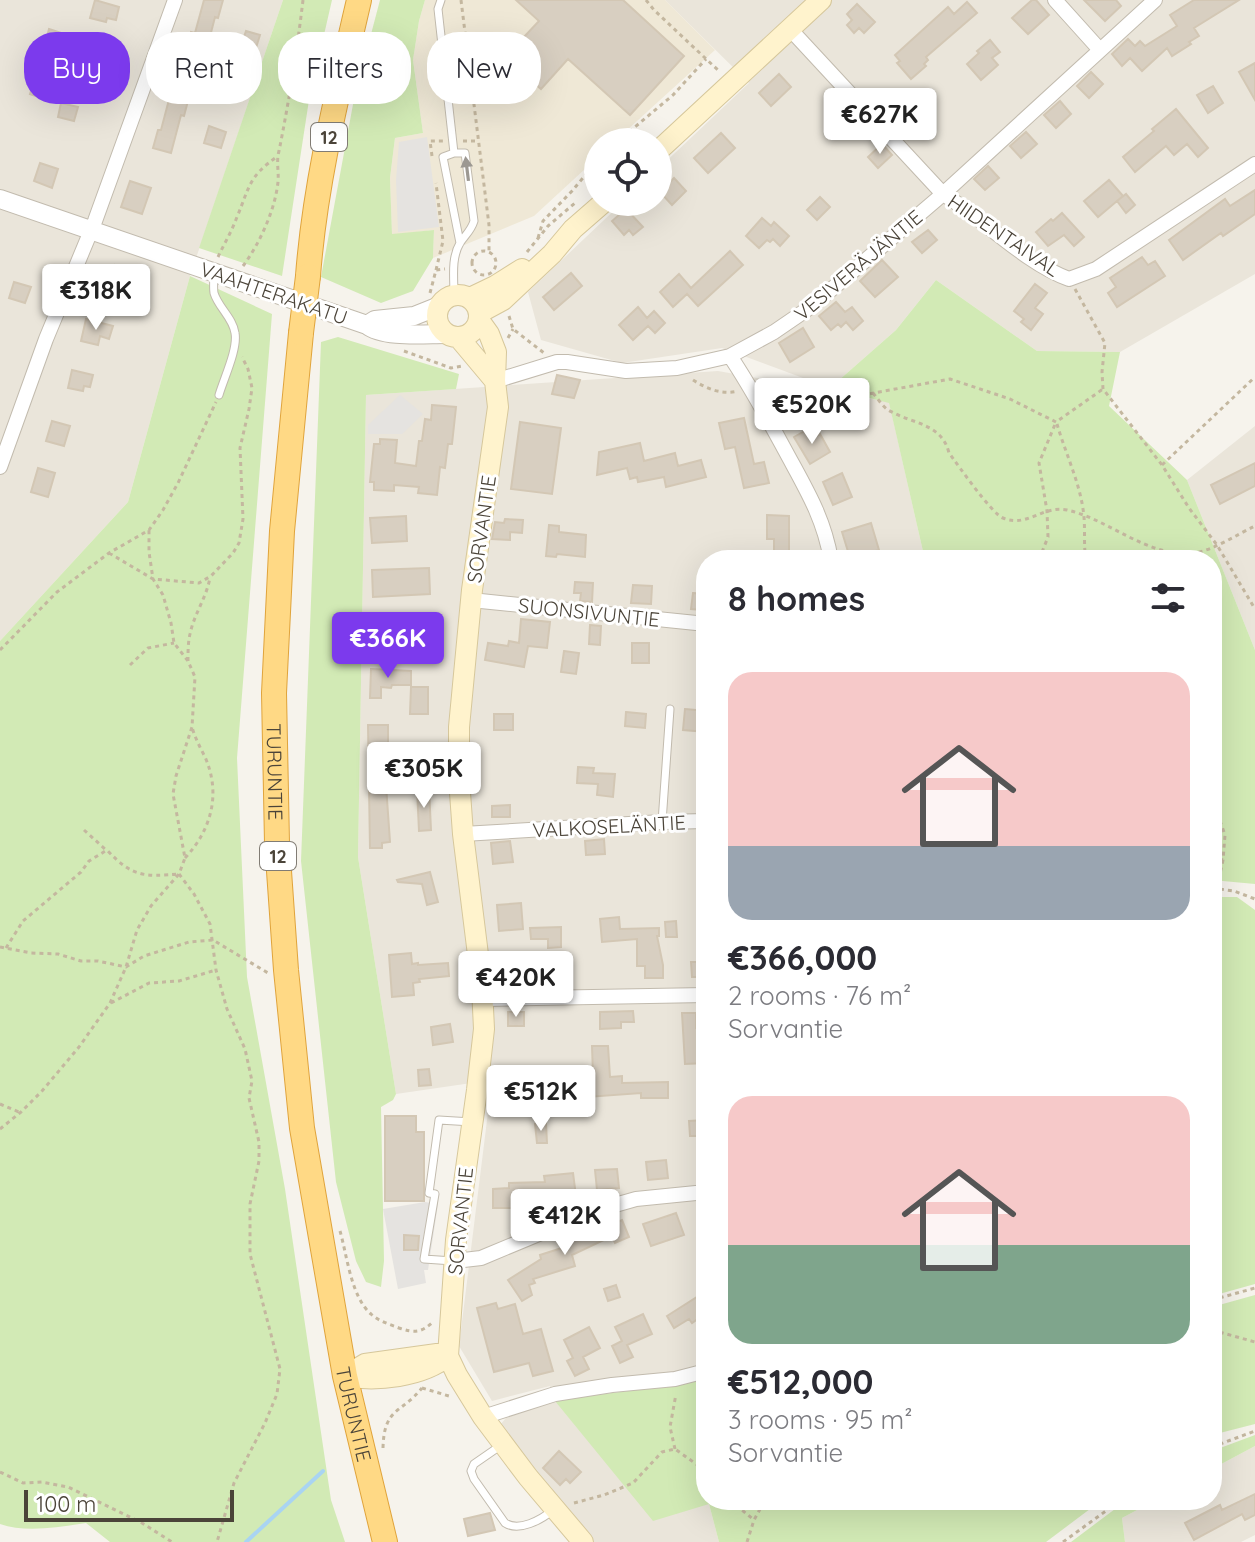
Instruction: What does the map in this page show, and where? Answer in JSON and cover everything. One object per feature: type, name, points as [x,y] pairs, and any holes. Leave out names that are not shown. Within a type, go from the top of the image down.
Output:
[{"type":"highway","name":"TURUNTIE","points":[[359,0],[336,99],[311,239],[282,531],[274,693],[277,843],[302,1128],[345,1376],[385,1542]]},
{"type":"main road","points":[[672,138],[821,0]]},
{"type":"main road","points":[[495,381],[438,324],[437,312],[458,305],[513,276],[589,216]]},
{"type":"main road","points":[[458,305],[503,300],[568,235]]},
{"type":"main road","points":[[452,336],[472,332],[458,305]]},
{"type":"main road","name":"SORVANTIE","points":[[448,1356],[455,1261],[484,1029],[463,834],[459,727],[471,600],[498,407],[496,352],[489,334],[458,305]]},
{"type":"main road","points":[[345,1376],[365,1364],[437,1354],[448,1356],[483,1417],[583,1542]]},
{"type":"street","points":[[0,467],[46,339],[92,230],[175,0]]},
{"type":"street","points":[[1055,0],[1100,50]]},
{"type":"street","name":"VESIVERÄJÄNTIE","points":[[495,381],[557,362],[626,371],[677,368],[730,356],[774,332],[812,306],[943,194],[1155,0]]},
{"type":"street","name":"HIIDENTAIVAL","points":[[790,29],[943,194],[1045,268],[1069,279],[1096,269],[1255,164]]},
{"type":"street","name":"VAAHTERAKATU","points":[[0,199],[214,268],[367,325],[375,331],[452,336]]},
{"type":"street","name":"VAAHTERAKATU","points":[[367,325],[375,320],[414,316],[458,305]]},
{"type":"street","points":[[730,356],[751,387],[809,492],[822,523],[829,550]]},
{"type":"street","name":"SUONSIVUNTIE","points":[[471,600],[696,623]]},
{"type":"street","name":"VALKOSELÄNTIE","points":[[463,834],[696,821]]},
{"type":"street","points":[[483,999],[696,995]]},
{"type":"street","points":[[455,1261],[481,1258],[594,1211],[636,1199],[696,1193]]},
{"type":"street","points":[[483,1417],[555,1394],[696,1374]]},
{"type":"lane","points":[[441,0],[438,9],[454,153]]},
{"type":"lane","points":[[458,305],[455,254],[474,221],[465,153],[454,153],[443,157],[460,243]]},
{"type":"lane","points":[[214,268],[214,293],[236,334],[236,343],[219,395]]},
{"type":"lane","points":[[662,822],[670,709]]},
{"type":"lane","points":[[455,1261],[424,1259],[435,1194],[429,1193],[439,1120],[473,1122]]},
{"type":"lane","points":[[503,1444],[474,1464],[471,1471],[505,1523],[518,1528],[555,1508]]},
{"type":"path","points":[[241,272],[272,207],[303,0]]},
{"type":"path","points":[[461,0],[487,212],[489,252],[495,265],[492,271],[485,274],[475,270],[472,264],[476,254],[489,252]]},
{"type":"path","points":[[646,0],[723,75]]},
{"type":"path","points":[[634,128],[673,95],[706,59]]},
{"type":"path","points":[[214,268],[249,184],[261,168],[278,156]]},
{"type":"path","points":[[538,241],[543,221],[584,176]]},
{"type":"path","points":[[528,252],[548,226],[577,202]]},
{"type":"path","points":[[458,305],[433,285],[436,270],[472,264]]},
{"type":"path","points":[[495,265],[506,265]]},
{"type":"path","points":[[1069,279],[1105,343],[1103,389],[1162,465],[1220,550]]},
{"type":"path","points":[[503,300],[508,306],[513,329],[557,362]]},
{"type":"path","points":[[109,553],[153,579],[199,583],[211,576],[233,553],[239,543],[243,519],[240,448],[252,388],[248,369],[236,343]]},
{"type":"path","points":[[677,368],[698,383],[723,393],[751,387],[810,402],[950,379],[1010,399],[1056,422],[1084,516],[1084,550]]},
{"type":"path","points":[[1162,465],[1255,377]]},
{"type":"path","points":[[1043,550],[1048,537],[1047,511],[1039,463],[1056,422],[1103,389]]},
{"type":"path","points":[[873,393],[888,411],[927,425],[946,441],[949,453],[999,518],[1019,522],[1047,511],[1065,509],[1163,550]]},
{"type":"path","points":[[0,650],[57,592],[109,553],[149,530],[178,483],[219,395]]},
{"type":"path","points":[[1204,550],[1255,526]]},
{"type":"path","points":[[149,530],[153,579],[163,595],[174,643],[188,661],[195,677],[192,727],[173,794],[185,858]]},
{"type":"path","points":[[1222,553],[1255,609]]},
{"type":"path","points":[[188,661],[190,634],[208,592],[211,576]]},
{"type":"path","points":[[130,665],[148,648],[174,643]]},
{"type":"path","points":[[0,1129],[21,1112],[79,1047],[110,1003],[126,967],[137,930],[196,846],[213,805],[213,785],[192,727]]},
{"type":"path","points":[[1222,826],[1225,835],[1222,864]]},
{"type":"path","points":[[84,830],[123,867],[150,877],[179,874]]},
{"type":"path","points":[[6,948],[23,921],[81,872],[89,861],[107,850]]},
{"type":"path","points":[[179,874],[210,924],[216,970],[227,1009],[245,1049],[252,1081],[249,1098],[259,1142],[259,1161],[250,1204],[250,1254],[280,1369],[277,1394],[234,1483],[217,1542]]},
{"type":"path","points":[[1222,889],[1255,899]]},
{"type":"path","points":[[0,947],[126,967],[144,956],[189,942],[213,940],[274,976]]},
{"type":"path","points":[[110,1003],[149,983],[179,981],[216,970]]},
{"type":"path","points":[[0,1104],[21,1112]]},
{"type":"path","points":[[339,1225],[355,1290],[362,1304],[373,1316],[414,1333]]},
{"type":"path","points":[[1222,1297],[1255,1288]]},
{"type":"path","points":[[1222,1333],[1255,1342]]},
{"type":"path","points":[[675,1379],[676,1393],[670,1427],[675,1449],[696,1464]]},
{"type":"path","points":[[383,1455],[383,1432],[388,1419],[422,1388]]},
{"type":"path","points":[[1222,1443],[1255,1431]]},
{"type":"path","points":[[555,1508],[604,1495],[633,1483],[662,1452],[675,1449]]},
{"type":"path","points":[[0,1472],[23,1483],[42,1482],[68,1487],[142,1523],[172,1542]]},
{"type":"path","points":[[742,1510],[754,1520]]},
{"type":"path","points":[[747,1542],[760,1510]]},
{"type":"path","points":[[1063,1542],[1107,1510]]},
{"type":"shaded area","points":[[0,0],[283,0],[262,62],[262,32],[146,32],[146,104],[248,104],[190,276],[128,502],[0,641]]},
{"type":"shaded area","points":[[425,0],[665,0],[715,50],[629,128],[584,128],[584,170],[534,216],[433,258],[434,230],[392,235],[390,178],[395,138],[423,133],[413,60]]},
{"type":"shaded area","points":[[665,0],[1255,0],[1255,274],[1120,352],[1037,351],[936,280],[896,330],[830,388],[722,348],[622,363],[541,340],[528,292],[608,216],[672,216],[672,156],[749,83]]},
{"type":"shaded area","points":[[427,137],[439,227],[398,232],[396,180],[399,142]]},
{"type":"shaded area","points":[[718,371],[889,402],[923,550],[696,550],[696,1380],[556,1401],[696,1495],[696,1510],[711,1510],[719,1542],[583,1542],[494,1432],[506,1418],[554,1401],[550,1386],[492,1401],[459,1346],[492,1080],[396,1094],[358,857],[366,395]]},
{"type":"shaded area","points":[[400,395],[423,414],[402,434],[368,434],[368,425]]},
{"type":"shaded area","points":[[1255,426],[1255,650],[1222,568],[1222,550],[1215,550],[1187,480]]},
{"type":"shaded area","points":[[425,1202],[438,1204],[428,1270],[424,1270],[426,1283],[398,1289],[383,1209]]},
{"type":"shaded area","points":[[1255,1446],[1255,1535],[1241,1542],[1125,1542],[1122,1518],[1137,1510],[1222,1510],[1222,1464]]},
{"type":"green space","points":[[283,0],[332,0],[325,32],[278,32],[278,104],[308,104],[282,276],[199,248],[248,104],[262,104],[262,62]]},
{"type":"green space","points":[[380,0],[425,0],[413,60],[423,133],[395,138],[390,178],[392,234],[434,230],[433,258],[413,291],[381,303],[321,277],[353,104],[411,104],[411,32],[372,32]]},
{"type":"green space","points":[[190,276],[272,314],[237,758],[247,977],[285,1189],[331,1500],[345,1542],[110,1542],[86,1523],[32,1529],[0,1524],[0,641],[128,502]]},
{"type":"green space","points":[[936,280],[1037,351],[1120,352],[1109,406],[1187,480],[1215,550],[923,550],[889,403],[830,388],[896,330]]},
{"type":"green space","points":[[338,337],[459,374],[456,389],[366,395],[358,857],[396,1094],[393,1100],[381,1107],[384,1261],[381,1287],[366,1282],[356,1261],[336,1182],[301,861],[321,342]]},
{"type":"green space","points":[[1222,568],[1255,650],[1255,884],[1222,881]]},
{"type":"green space","points":[[1222,897],[1237,897],[1255,910],[1255,1284],[1222,1293]]},
{"type":"green space","points":[[1255,1295],[1255,1424],[1222,1432],[1222,1304]]},
{"type":"green space","points":[[696,1380],[696,1508],[653,1521],[555,1401]]},
{"type":"green space","points":[[1255,1435],[1255,1446],[1222,1464],[1222,1447]]},
{"type":"green space","points":[[711,1510],[1089,1510],[1046,1542],[719,1542]]},
{"type":"green space","points":[[1114,1510],[1137,1510],[1122,1518],[1125,1542],[1071,1542]]},
{"type":"building","points":[[95,0],[119,7],[116,20],[107,18],[106,22],[90,18]]},
{"type":"building","points":[[204,0],[223,0],[211,32],[195,32]]},
{"type":"building","points":[[516,0],[623,0],[684,56],[630,115],[568,59],[541,89],[541,32],[529,32],[539,21]]},
{"type":"building","points":[[1036,0],[1049,15],[1028,34],[1012,18]]},
{"type":"building","points":[[1084,0],[1116,0],[1121,6],[1105,21]]},
{"type":"building","points":[[1194,0],[1239,0],[1194,28],[1199,36],[1189,42],[1191,44],[1172,56],[1167,48],[1142,71],[1130,58],[1122,66],[1112,54],[1128,39],[1135,46],[1140,41],[1145,46],[1177,26],[1170,15]]},
{"type":"building","points":[[967,2],[977,13],[926,57],[926,66],[911,79],[897,63],[900,61],[895,55],[948,7],[954,14]]},
{"type":"building","points":[[857,4],[875,22],[864,33],[859,28],[854,33],[847,25],[852,20],[847,14]]},
{"type":"building","points":[[990,40],[1000,52],[992,58],[998,65],[981,80],[967,64]]},
{"type":"building","points":[[1255,63],[1255,100],[1239,72]]},
{"type":"building","points":[[1091,72],[1103,84],[1089,98],[1077,86]]},
{"type":"building","points":[[779,74],[791,87],[771,106],[759,93]]},
{"type":"building","points":[[1213,86],[1223,103],[1208,113],[1197,95]]},
{"type":"building","points":[[1060,101],[1071,114],[1056,128],[1044,115]]},
{"type":"building","points":[[61,104],[78,107],[74,121],[58,117]]},
{"type":"building","points":[[168,104],[187,104],[184,116],[181,115],[171,153],[153,148],[158,130],[161,130]]},
{"type":"building","points":[[849,108],[860,119],[846,131],[836,120]]},
{"type":"building","points":[[1176,109],[1208,148],[1198,157],[1187,144],[1174,155],[1166,146],[1135,172],[1123,157]]},
{"type":"building","points":[[910,115],[921,125],[908,139],[897,128]]},
{"type":"building","points":[[209,126],[226,132],[221,148],[204,143]]},
{"type":"building","points":[[1026,132],[1037,144],[1021,158],[1010,146]]},
{"type":"building","points":[[721,133],[735,148],[708,173],[694,158]]},
{"type":"building","points":[[882,144],[892,155],[878,168],[868,157]]},
{"type":"building","points":[[40,163],[58,169],[52,188],[34,181]]},
{"type":"building","points":[[988,166],[999,178],[985,190],[974,179]]},
{"type":"building","points":[[674,178],[686,191],[672,205]]},
{"type":"building","points":[[1109,180],[1123,196],[1098,217],[1084,201]]},
{"type":"building","points":[[130,181],[151,188],[142,214],[121,207]]},
{"type":"building","points":[[1255,190],[1255,214],[1183,260],[1169,240],[1225,199],[1230,206]]},
{"type":"building","points":[[1126,194],[1135,205],[1126,213],[1117,201]]},
{"type":"building","points":[[820,197],[830,207],[817,220],[807,210]]},
{"type":"building","points":[[1062,213],[1084,237],[1074,246],[1064,235],[1048,246],[1036,232]]},
{"type":"building","points":[[618,216],[633,216],[643,227],[633,235],[629,230],[624,235],[612,221]]},
{"type":"building","points":[[762,218],[771,226],[774,222],[789,236],[780,246],[773,239],[770,242],[767,240],[759,248],[746,236]]},
{"type":"building","points":[[928,230],[937,240],[922,253],[912,242]]},
{"type":"building","points":[[730,251],[743,265],[698,306],[687,294],[673,307],[660,292],[679,274],[691,288]]},
{"type":"building","points":[[1142,257],[1148,265],[1155,261],[1165,276],[1117,307],[1108,293],[1116,287],[1110,278]]},
{"type":"building","points":[[882,260],[898,277],[875,297],[860,281]]},
{"type":"building","points":[[115,265],[140,275],[136,285],[141,287],[137,297],[124,292],[126,285],[110,279]]},
{"type":"building","points":[[571,273],[582,286],[554,310],[543,297]]},
{"type":"building","points":[[14,282],[31,287],[25,303],[9,298]]},
{"type":"building","points":[[1035,284],[1047,293],[1035,308],[1043,314],[1031,330],[1014,311]]},
{"type":"building","points":[[836,302],[845,312],[852,307],[863,321],[853,330],[846,322],[831,330],[819,316]]},
{"type":"building","points":[[638,307],[647,318],[654,311],[665,323],[655,333],[648,326],[633,340],[619,325]]},
{"type":"building","points":[[86,319],[113,326],[109,339],[100,336],[98,345],[81,341]]},
{"type":"building","points":[[803,328],[814,347],[790,362],[779,343]]},
{"type":"building","points":[[72,370],[93,375],[90,387],[84,386],[83,391],[68,388]]},
{"type":"building","points":[[557,375],[580,380],[574,398],[552,394]]},
{"type":"building","points":[[432,405],[456,407],[452,444],[448,444],[445,468],[440,467],[437,495],[418,493],[419,487],[394,485],[394,491],[374,490],[374,482],[370,482],[374,444],[380,444],[380,439],[397,440],[395,463],[416,466],[419,441],[422,441],[425,419],[431,420]]},
{"type":"building","points":[[744,418],[754,464],[764,462],[769,483],[744,488],[735,447],[725,449],[719,423]]},
{"type":"building","points":[[52,421],[70,426],[64,446],[46,441]]},
{"type":"building","points":[[520,422],[561,428],[552,494],[511,489]]},
{"type":"building","points":[[810,428],[815,437],[820,434],[830,452],[810,464],[794,437]]},
{"type":"building","points":[[640,443],[644,461],[675,453],[678,466],[701,460],[706,477],[666,487],[664,477],[638,482],[637,477],[630,479],[627,468],[597,475],[599,452]]},
{"type":"building","points":[[1255,463],[1255,486],[1220,504],[1211,485]]},
{"type":"building","points":[[38,468],[55,473],[48,497],[31,492]]},
{"type":"building","points":[[842,473],[852,497],[833,505],[823,482]]},
{"type":"building","points":[[767,515],[789,516],[789,550],[774,550],[774,539],[767,539]]},
{"type":"building","points":[[406,516],[407,541],[372,543],[370,518]]},
{"type":"building","points":[[505,519],[523,520],[522,533],[510,532],[510,540],[492,539],[495,522],[504,523]]},
{"type":"building","points":[[871,523],[879,550],[848,550],[842,532]]},
{"type":"building","points":[[549,525],[559,526],[559,532],[586,535],[585,557],[546,556]]},
{"type":"building","points":[[429,568],[430,594],[373,597],[372,570]]},
{"type":"building","points":[[575,582],[593,583],[592,602],[580,601],[581,593],[574,593]]},
{"type":"building","points":[[633,585],[652,586],[651,604],[631,603]]},
{"type":"building","points":[[693,593],[696,593],[696,609],[691,609]]},
{"type":"building","points":[[402,618],[403,636],[379,637],[378,620]]},
{"type":"building","points":[[521,619],[550,622],[547,648],[528,646],[524,667],[485,660],[488,643],[508,646],[509,641],[519,643]]},
{"type":"building","points":[[590,625],[601,626],[600,645],[589,644]]},
{"type":"building","points":[[632,643],[649,643],[649,663],[632,663]]},
{"type":"building","points":[[564,651],[579,653],[576,674],[561,672]]},
{"type":"building","points":[[371,669],[411,671],[411,685],[381,687],[381,698],[370,698]]},
{"type":"building","points":[[411,687],[428,687],[428,714],[410,714]]},
{"type":"building","points":[[685,709],[696,710],[696,731],[683,730]]},
{"type":"building","points":[[626,712],[646,714],[645,728],[625,726]]},
{"type":"building","points":[[494,714],[513,714],[513,730],[494,730]]},
{"type":"building","points":[[368,725],[388,725],[388,745],[428,746],[427,762],[379,760],[381,786],[386,785],[390,842],[382,843],[382,848],[370,848]]},
{"type":"building","points":[[578,767],[594,768],[593,773],[615,774],[613,797],[597,795],[598,784],[577,783]]},
{"type":"building","points":[[429,788],[431,830],[419,831],[417,789]]},
{"type":"building","points":[[510,805],[510,817],[492,817],[492,806]]},
{"type":"building","points":[[604,839],[605,854],[586,855],[585,841]]},
{"type":"building","points":[[510,841],[513,862],[493,864],[491,843]]},
{"type":"building","points":[[430,872],[438,902],[427,905],[422,884],[397,880]]},
{"type":"building","points":[[521,903],[523,929],[499,931],[497,905]]},
{"type":"building","points":[[619,917],[620,929],[659,928],[657,936],[663,978],[645,978],[645,966],[637,966],[637,939],[602,942],[600,919]]},
{"type":"building","points":[[676,921],[677,937],[666,937],[665,922]]},
{"type":"building","points":[[561,927],[561,947],[548,948],[548,939],[531,939],[530,928]]},
{"type":"building","points":[[411,953],[412,964],[448,963],[449,976],[419,979],[420,982],[413,983],[414,995],[392,997],[389,955]]},
{"type":"building","points":[[691,962],[696,962],[696,977],[692,977]]},
{"type":"building","points":[[561,972],[561,985],[541,987],[540,974]]},
{"type":"building","points":[[633,1011],[634,1022],[621,1022],[621,1028],[600,1029],[600,1012]]},
{"type":"building","points":[[508,1012],[524,1012],[524,1026],[508,1026]]},
{"type":"building","points":[[682,1013],[696,1013],[696,1063],[685,1064]]},
{"type":"building","points":[[450,1024],[453,1042],[433,1045],[431,1027]]},
{"type":"building","points":[[592,1046],[608,1046],[610,1077],[622,1076],[622,1083],[668,1082],[668,1098],[641,1098],[641,1093],[587,1097],[585,1075],[593,1075]]},
{"type":"building","points":[[429,1069],[431,1085],[419,1086],[418,1070]]},
{"type":"building","points":[[544,1070],[546,1090],[539,1091],[540,1106],[518,1108],[515,1072]]},
{"type":"building","points":[[385,1116],[416,1116],[416,1132],[424,1132],[424,1201],[385,1201]]},
{"type":"building","points":[[689,1121],[696,1121],[696,1136],[690,1136]]},
{"type":"building","points":[[546,1123],[547,1143],[537,1143],[535,1124]]},
{"type":"building","points":[[666,1160],[668,1178],[648,1180],[646,1162]]},
{"type":"building","points":[[617,1169],[619,1188],[597,1190],[595,1170]]},
{"type":"building","points":[[573,1173],[576,1196],[514,1198],[514,1208],[493,1208],[493,1189],[509,1188],[509,1183],[545,1182],[544,1176]]},
{"type":"building","points":[[676,1213],[684,1235],[651,1246],[643,1224]]},
{"type":"building","points":[[622,1220],[629,1237],[615,1243],[612,1236],[572,1255],[575,1266],[533,1279],[535,1283],[529,1285],[532,1295],[522,1301],[508,1280],[541,1259],[540,1255],[565,1247],[564,1242],[591,1233],[590,1230],[607,1223],[608,1226]]},
{"type":"building","points":[[404,1235],[419,1236],[418,1250],[404,1250]]},
{"type":"building","points":[[616,1285],[620,1297],[608,1301],[604,1289]]},
{"type":"building","points":[[696,1298],[696,1320],[692,1323],[689,1319],[674,1328],[667,1316]]},
{"type":"building","points":[[496,1303],[498,1309],[515,1304],[523,1334],[541,1329],[553,1371],[533,1376],[529,1363],[494,1372],[477,1308]]},
{"type":"building","points":[[643,1314],[652,1334],[627,1345],[633,1357],[620,1363],[612,1346],[622,1341],[615,1327]]},
{"type":"building","points":[[589,1327],[600,1348],[583,1357],[589,1369],[575,1376],[567,1361],[573,1358],[564,1340]]},
{"type":"building","points":[[559,1451],[581,1472],[570,1483],[566,1479],[560,1485],[543,1468]]},
{"type":"building","points":[[1255,1494],[1255,1515],[1245,1520],[1242,1514],[1194,1540],[1185,1523],[1210,1510],[1222,1510]]},
{"type":"building","points":[[490,1513],[495,1530],[468,1536],[464,1519]]},
{"type":"waterway","points":[[246,1542],[323,1471]]}]
